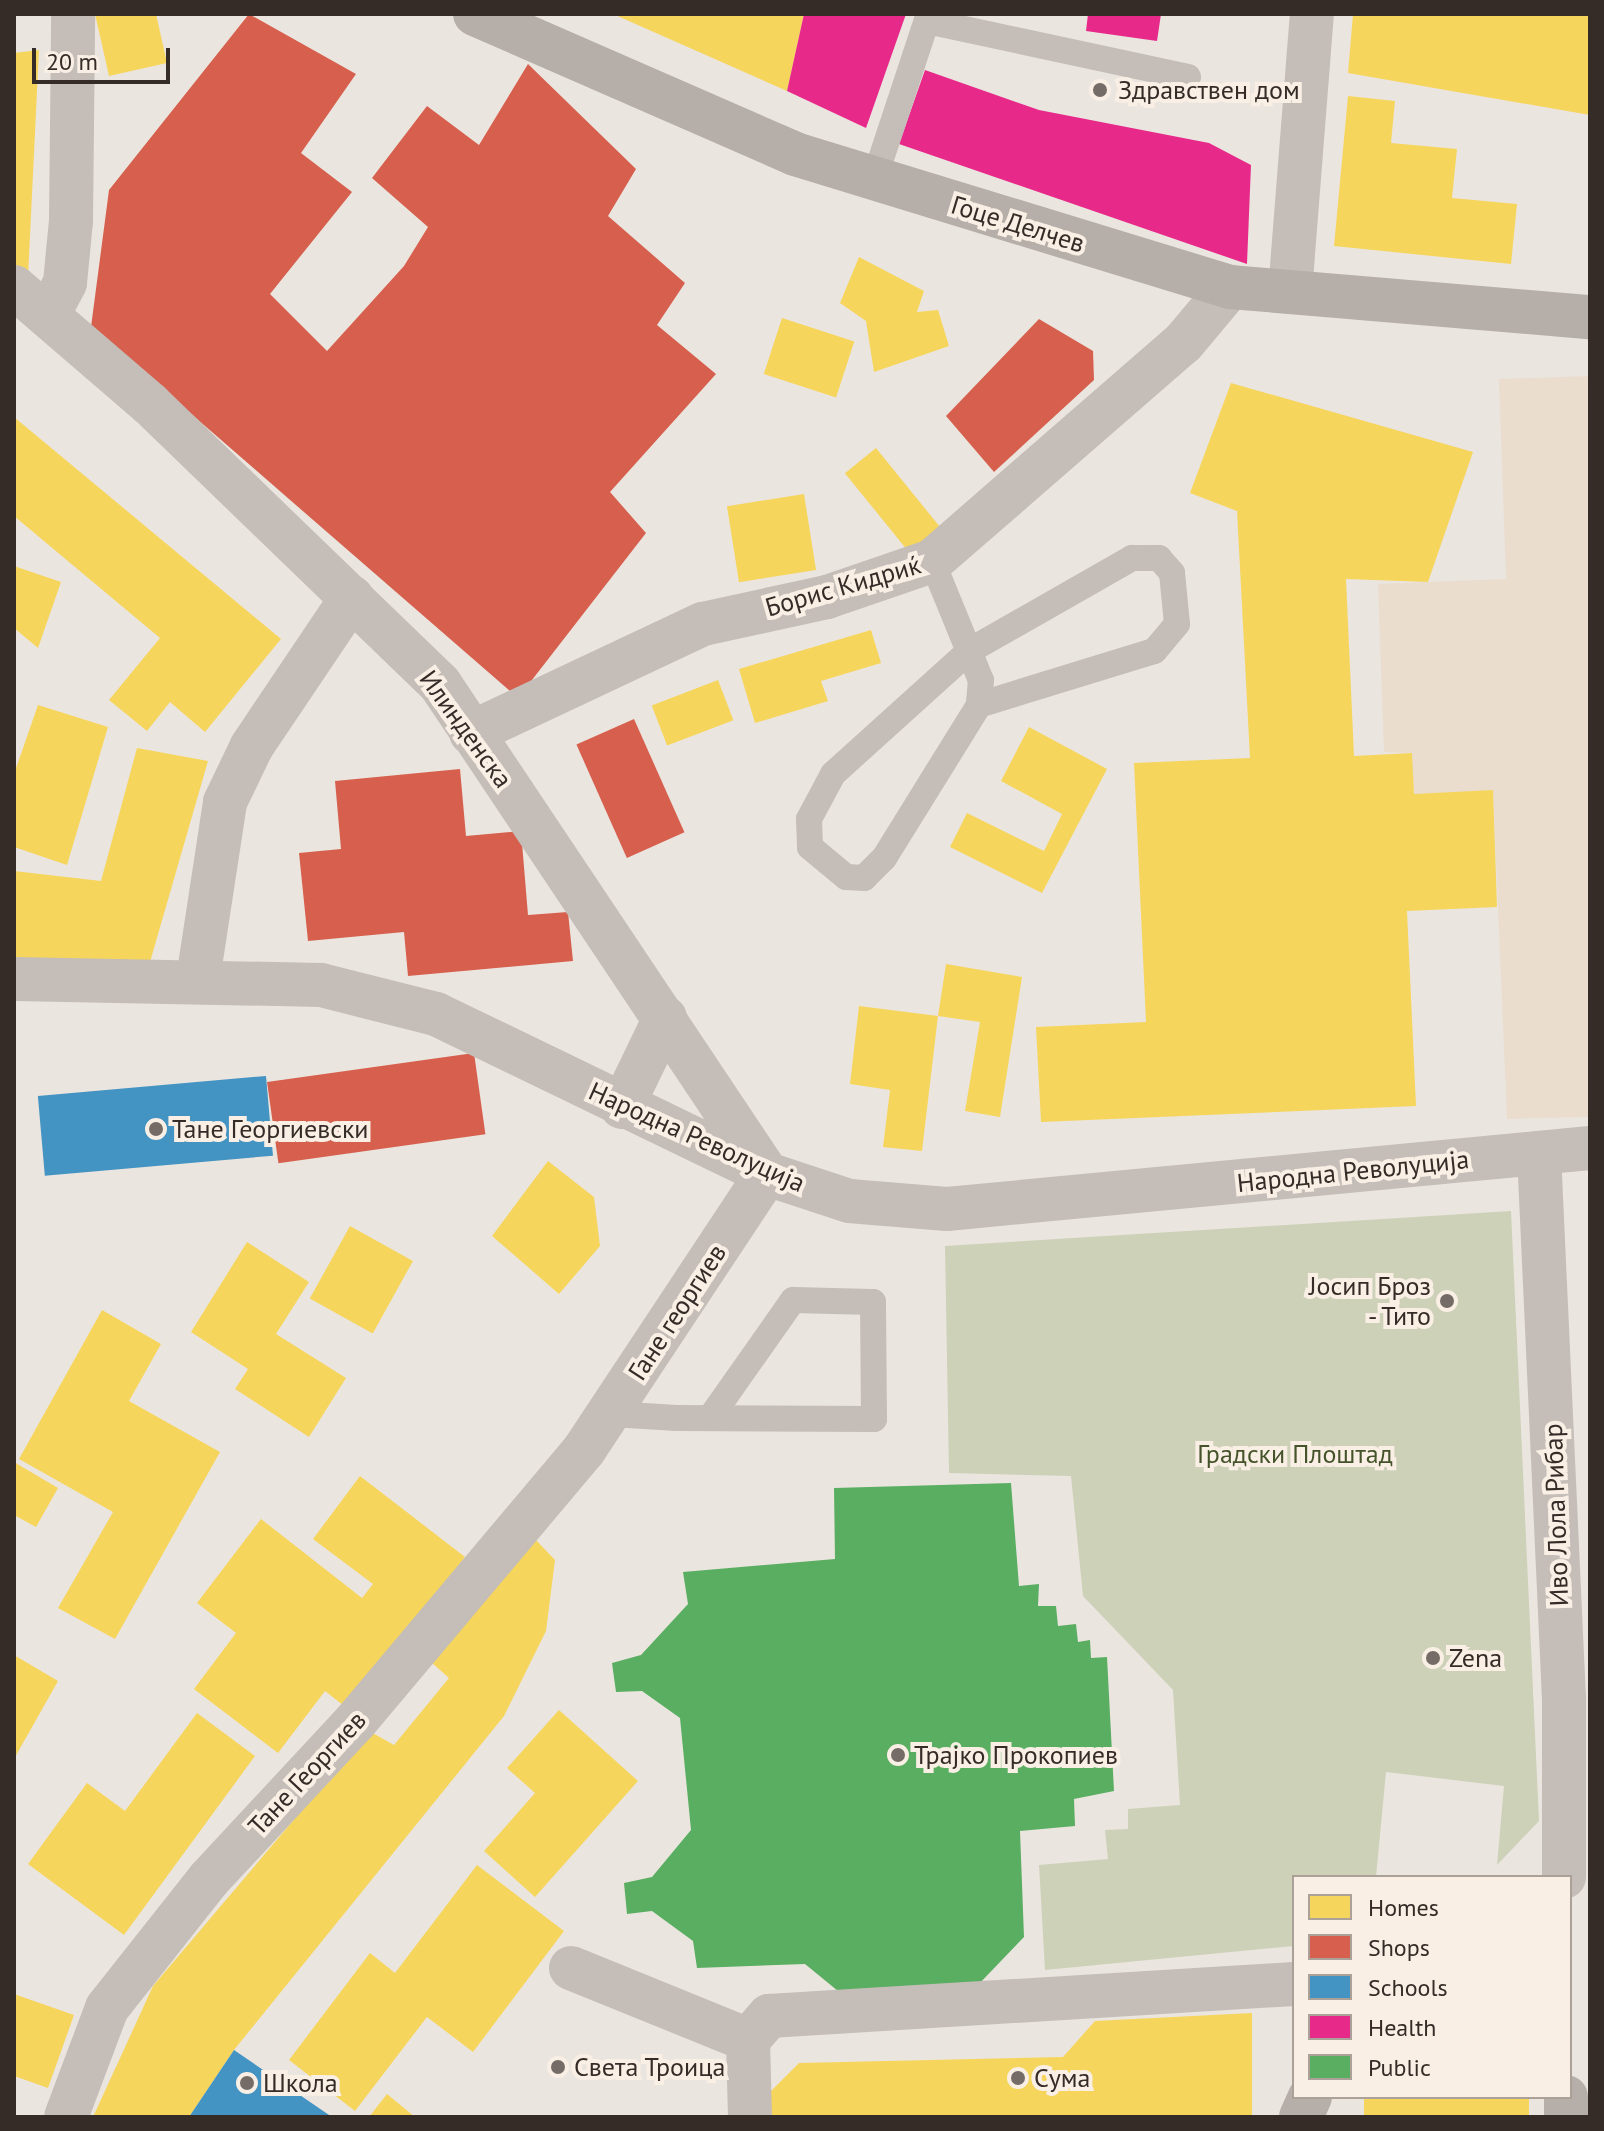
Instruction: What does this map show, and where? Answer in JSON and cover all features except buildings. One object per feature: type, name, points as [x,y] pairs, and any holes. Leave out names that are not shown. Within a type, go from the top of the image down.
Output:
[{"type":"street","points":[[49,313],[65,283],[71,221],[73,14]]},
{"type":"street","name":"Гоце Делчев","points":[[475,14],[795,154],[1230,287],[1590,317]]},
{"type":"street","points":[[1290,292],[1312,14]]},
{"type":"street","name":"Илинденска","points":[[14,287],[49,313],[352,597],[440,684],[767,1174]]},
{"type":"street","name":"Борис Кидриќ","points":[[471,733],[703,624],[827,597],[932,561],[1183,343],[1230,287]]},
{"type":"street","points":[[198,979],[225,802],[252,746],[352,597]]},
{"type":"street","name":"Народна Револуција","points":[[14,979],[198,979],[321,985],[436,1014],[622,1107],[767,1174],[849,1201],[947,1209],[1590,1148]]},
{"type":"street","points":[[622,1107],[665,1018]]},
{"type":"street","name":"Иво Лола Рибар","points":[[1539,1153],[1564,1699],[1564,1875]]},
{"type":"street","name":"Гане георгиев","points":[[584,1450],[611,1414],[767,1174]]},
{"type":"street","name":"Тане Георгиев","points":[[66,2117],[107,2008],[209,1879],[375,1699],[584,1450]]},
{"type":"street","points":[[571,1968],[748,2040]]},
{"type":"street","points":[[750,2117],[748,2040],[769,2016],[805,2009],[1292,1984]]},
{"type":"lane","points":[[874,180],[928,18],[1188,77]]},
{"type":"lane","points":[[932,561],[969,651],[981,680],[979,705],[864,878],[846,877],[810,847],[809,819],[833,774],[969,651],[1132,558],[1159,558],[1172,573],[1177,624],[1154,651],[979,705]]},
{"type":"lane","points":[[611,1414],[710,1418],[874,1419],[873,1302],[793,1300],[710,1418]]},
{"type":"green space","name":"Градски Плоштад","points":[[1511,1211],[1539,1821],[1497,1865],[1504,1786],[1386,1772],[1376,1875],[1292,1875],[1292,1946],[1045,1970],[1039,1865],[1108,1859],[1105,1830],[1128,1829],[1128,1809],[1180,1805],[1173,1690],[1083,1596],[1071,1476],[949,1473],[945,1246]]},
{"type":"shaded area","points":[[1590,376],[1590,1117],[1507,1119],[1493,791],[1414,794],[1412,753],[1384,752],[1378,584],[1506,579],[1499,379]]},
{"type":"place","name":"Здравствен дом","points":[[1100,90]]},
{"type":"place","name":"Тане Георгиевски","points":[[156,1129]]},
{"type":"place","name":"Јосип Броз - Тито","points":[[1447,1301]]},
{"type":"place","name":"Zena","points":[[1433,1658]]},
{"type":"place","name":"Трајко Прокопиев","points":[[898,1755]]},
{"type":"place","name":"Света Троица","points":[[558,2067]]},
{"type":"place","name":"Сума","points":[[1018,2078]]},
{"type":"place","name":"Школа","points":[[247,2083]]}]
